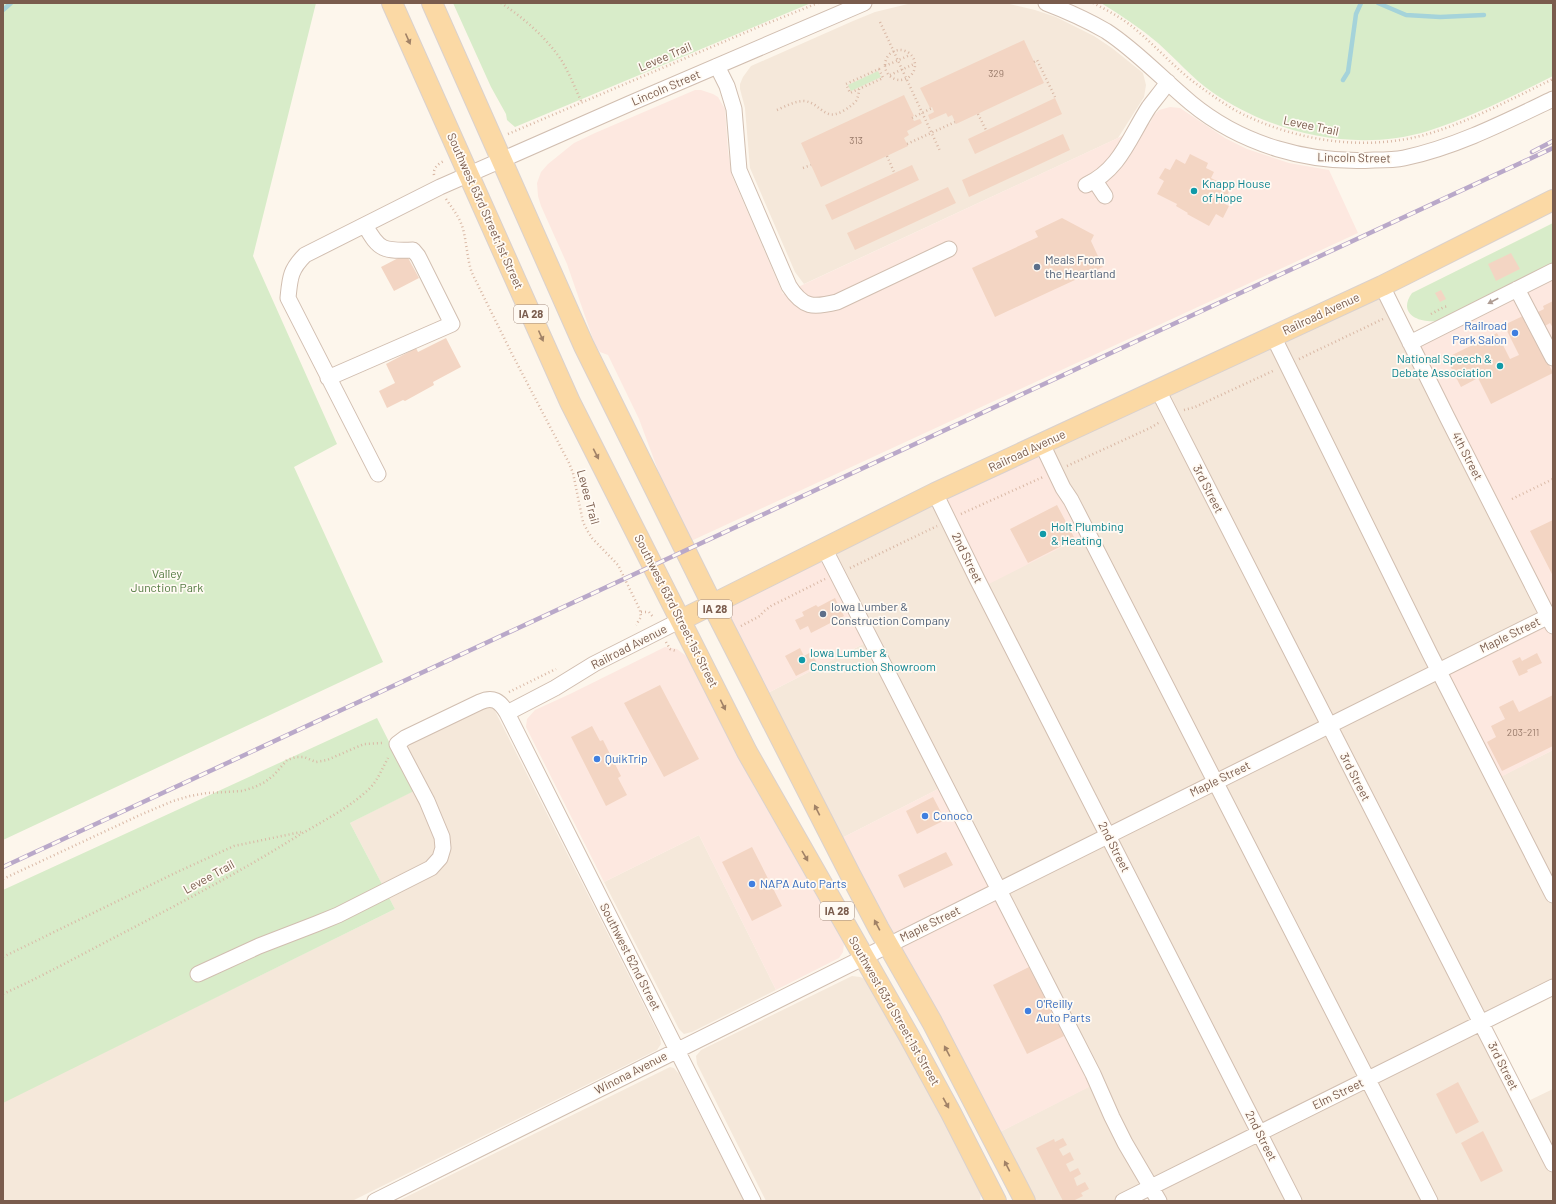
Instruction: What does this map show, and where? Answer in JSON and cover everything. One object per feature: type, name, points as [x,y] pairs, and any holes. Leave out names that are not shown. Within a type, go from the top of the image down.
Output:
[{"type":"main road","name":"Southwest 63rd Street;1st Street","points":[[392,3],[570,402],[747,752],[917,1050],[996,1201]]},
{"type":"main road","name":"Southwest 63rd Street;1st Street","points":[[432,3],[503,160],[540,248],[584,346],[712,604],[888,945],[935,1029],[1025,1201]]},
{"type":"main road","name":"Railroad Avenue","points":[[681,620],[935,493],[1382,286],[1553,200]]},
{"type":"street","name":"Lincoln Street","points":[[378,474],[288,298],[291,275],[295,265],[305,255],[436,189],[864,3]]},
{"type":"street","name":"Lincoln Street","points":[[1046,3],[1085,20],[1107,32],[1131,50],[1192,104],[1215,120],[1245,137],[1301,156],[1325,160],[1365,161],[1403,159],[1440,148],[1471,136],[1553,99]]},
{"type":"street","points":[[717,66],[727,86],[734,109],[739,170],[789,286],[796,297],[806,304],[821,306],[837,302],[949,248]]},
{"type":"street","points":[[1105,196],[1090,183],[1114,165],[1124,153],[1149,107],[1168,82]]},
{"type":"street","points":[[328,378],[452,324],[418,256],[413,250],[389,250],[380,247],[373,240],[365,225]]},
{"type":"street","points":[[1410,343],[1553,271]]},
{"type":"street","name":"4th Street","points":[[1382,286],[1551,619]]},
{"type":"street","points":[[1517,289],[1553,358]]},
{"type":"street","points":[[1273,336],[1553,895]]},
{"type":"street","name":"3rd Street","points":[[1158,390],[1553,1164]]},
{"type":"street","points":[[1042,444],[1063,488],[1071,500],[1430,1201]]},
{"type":"street","name":"2nd Street","points":[[935,493],[977,579],[1294,1201]]},
{"type":"street","points":[[824,548],[1093,1074],[1125,1143],[1159,1201]]},
{"type":"street","name":"Maple Street","points":[[888,945],[1439,670],[1551,619]]},
{"type":"street","name":"Railroad Avenue","points":[[507,713],[550,691],[594,664],[681,620]]},
{"type":"street","points":[[198,974],[259,946],[352,908],[431,868],[440,858],[444,848],[442,838],[401,741],[480,702],[494,699]]},
{"type":"street","name":"Southwest 62nd Street","points":[[494,699],[499,702],[507,713],[753,1201]]},
{"type":"street","name":"Winona Avenue","points":[[375,1201],[888,945]]},
{"type":"street","name":"Elm Street","points":[[1123,1201],[1553,988]]},
{"type":"path","points":[[501,3],[521,17],[548,44],[560,59],[582,103]]},
{"type":"path","name":"Levee Trail","points":[[520,129],[818,3]]},
{"type":"path","name":"Levee Trail","points":[[1093,3],[1118,16],[1133,27],[1200,87],[1233,109],[1270,126],[1315,138],[1341,142],[1373,142],[1411,138],[1431,133],[1470,118],[1553,79]]},
{"type":"path","points":[[880,22],[940,151]]},
{"type":"path","points":[[903,50],[910,54],[914,64],[913,71],[906,78],[896,79],[887,71],[885,66],[886,60],[889,55],[894,52],[903,50]]},
{"type":"path","points":[[885,66],[910,54]]},
{"type":"path","points":[[1034,62],[1037,60],[1055,97]]},
{"type":"path","points":[[890,75],[914,64]]},
{"type":"path","points":[[879,69],[881,74],[883,78],[850,93],[846,84],[879,69]]},
{"type":"path","points":[[881,74],[887,71]]},
{"type":"path","points":[[777,110],[797,102],[805,101],[818,106],[827,113],[834,114],[852,105],[859,95],[859,89]]},
{"type":"path","points":[[912,118],[932,108]]},
{"type":"path","points":[[978,114],[986,130]]},
{"type":"path","points":[[907,144],[955,122]]},
{"type":"path","points":[[887,156],[894,172]]},
{"type":"path","points":[[435,176],[434,172],[436,166],[446,160]]},
{"type":"path","points":[[803,168],[811,165]]},
{"type":"path","name":"Levee Trail","points":[[446,198],[462,226],[472,273],[573,473],[583,522],[592,538],[618,565],[641,612]]},
{"type":"path","points":[[1512,499],[1553,479]]},
{"type":"path","points":[[635,627],[640,622],[641,612],[649,612],[655,620]]},
{"type":"path","points":[[494,699],[561,666]]},
{"type":"path","points":[[3,879],[140,815],[174,801],[206,793],[242,791],[255,787],[274,775],[287,760],[296,757],[304,757],[316,762],[327,760],[364,744],[379,744],[401,741]]},
{"type":"path","name":"Levee Trail","points":[[3,994],[185,901],[304,832],[358,798],[377,780],[401,741]]},
{"type":"path","points":[[3,957],[234,846],[304,832]]},
{"type":"shaded area","points":[[912,3],[1005,3],[1056,17],[1094,36],[1112,48],[1143,73],[1146,85],[1144,97],[1118,138],[804,284],[795,272],[750,168],[745,108],[740,84],[751,66],[875,12]]},
{"type":"shaded area","points":[[695,90],[701,90],[718,97],[725,109],[728,151],[732,176],[783,294],[1150,123],[1154,115],[1159,110],[1170,107],[1180,108],[1225,138],[1247,149],[1289,163],[1329,170],[1358,233],[691,541],[666,492],[639,419],[608,355],[600,352],[595,345],[567,264],[541,206],[538,196],[537,183],[541,172],[548,164],[574,143]]},
{"type":"shaded area","points":[[1553,271],[1553,750],[1495,780],[1439,670],[1548,616],[1410,343]]},
{"type":"shaded area","points":[[1382,286],[1548,616],[1494,780],[1553,750],[1553,987],[1481,1024],[1522,1104],[1553,1089],[1553,1201],[1159,1201],[1152,1187],[1123,1201],[1025,1201],[992,1136],[1096,1083],[946,785],[834,842],[760,697],[871,640],[824,548],[1042,444]]},
{"type":"shaded area","points":[[1042,444],[1088,534],[981,588],[935,493]]},
{"type":"shaded area","points":[[824,548],[871,640],[760,697],[712,604]]},
{"type":"shaded area","points":[[665,647],[677,649],[688,659],[755,788],[844,944],[843,952],[839,958],[776,990],[699,835],[604,882],[526,727],[527,719],[535,710]]},
{"type":"shaded area","points":[[487,706],[494,709],[660,1037],[661,1044],[657,1050],[352,1201],[3,1201],[3,1102],[395,909],[350,823],[413,791],[398,749]]},
{"type":"shaded area","points":[[946,785],[1097,1083],[992,1136],[834,842]]},
{"type":"shaded area","points":[[699,835],[776,990],[692,1032],[684,1034],[679,1029],[604,882]]},
{"type":"shaded area","points":[[852,976],[865,979],[869,984],[943,1117],[981,1193],[980,1201],[766,1201],[697,1064],[696,1056],[701,1050]]},
{"type":"shaded area","points":[[670,1067],[674,1068],[679,1074],[744,1201],[398,1201]]},
{"type":"green space","name":"Valley Junction Park","points":[[3,3],[316,3],[253,256],[337,444],[294,467],[383,662],[3,840]]},
{"type":"green space","points":[[453,3],[811,3],[515,127],[507,120],[506,114],[491,87]]},
{"type":"green space","points":[[1101,3],[1553,3],[1553,76],[1476,113],[1428,131],[1401,137],[1372,140],[1316,136],[1288,129],[1261,119],[1236,107],[1198,81],[1151,37]]},
{"type":"green space","points":[[878,71],[881,77],[851,91],[848,85]]},
{"type":"green space","points":[[1553,223],[1553,265],[1437,321],[1417,319],[1409,312],[1407,307],[1408,300],[1412,293]]},
{"type":"green space","points":[[377,718],[414,791],[350,823],[395,909],[3,1103],[3,890]]},
{"type":"building","points":[[1024,40],[1044,83],[956,124],[952,115],[948,117],[946,113],[930,120],[928,115],[934,112],[932,107],[930,108],[920,88]]},
{"type":"building","points":[[904,95],[914,116],[912,117],[914,121],[920,119],[922,123],[907,131],[909,135],[904,138],[908,146],[821,187],[801,143]]},
{"type":"building","points":[[1055,98],[1062,114],[975,154],[968,139]]},
{"type":"building","points":[[1063,134],[1070,150],[969,197],[962,180]]},
{"type":"building","name":"Knapp House of Hope","points":[[1190,154],[1208,163],[1206,168],[1214,172],[1211,178],[1231,188],[1223,203],[1229,206],[1223,218],[1216,214],[1209,226],[1187,214],[1188,213],[1176,206],[1177,204],[1157,194],[1164,181],[1159,178],[1165,168],[1170,170],[1176,159],[1185,164]]},
{"type":"building","points":[[912,165],[919,180],[832,220],[825,205]]},
{"type":"building","points":[[948,187],[956,203],[855,250],[847,233]]},
{"type":"building","name":"Meals From the Heartland","points":[[1062,218],[1094,235],[1091,241],[1103,267],[995,317],[972,268],[1038,237],[1035,231]]},
{"type":"building","points":[[1511,253],[1520,269],[1496,281],[1488,264]]},
{"type":"building","points":[[406,254],[419,278],[394,291],[381,267]]},
{"type":"building","points":[[1441,290],[1446,299],[1440,302],[1435,293]]},
{"type":"building","points":[[1553,301],[1553,328],[1550,323],[1545,326],[1538,312],[1544,309],[1543,306]]},
{"type":"building","name":"National Speech & Debate Association","points":[[1525,315],[1553,373],[1491,404],[1478,378],[1461,387],[1446,358],[1497,333],[1510,359],[1519,355],[1504,325]]},
{"type":"building","points":[[446,338],[461,367],[433,382],[434,385],[405,401],[403,400],[387,408],[379,391],[395,383],[386,364],[416,348],[418,352]]},
{"type":"building","name":"Holt Plumbing & Heating","points":[[1057,505],[1075,539],[1028,563],[1010,529]]},
{"type":"building","points":[[1553,520],[1553,576],[1530,531]]},
{"type":"building","name":"Iowa Lumber & Construction Company","points":[[835,598],[844,616],[811,633],[808,626],[800,630],[795,620],[804,616],[802,612],[816,605],[818,607]]},
{"type":"building","name":"Iowa Lumber & Construction Showroom","points":[[800,648],[804,656],[811,652],[818,665],[796,676],[785,656]]},
{"type":"building","points":[[1537,653],[1542,663],[1527,670],[1528,672],[1519,676],[1512,661],[1520,657],[1522,661]]},
{"type":"building","name":"QuikTrip","points":[[660,685],[699,759],[664,777],[624,703]]},
{"type":"building","points":[[1553,695],[1553,746],[1502,771],[1487,742],[1496,737],[1491,726],[1505,719],[1499,707],[1513,700],[1519,712]]},
{"type":"building","name":"QuikTrip","points":[[592,726],[600,741],[603,740],[621,776],[618,778],[627,795],[606,806],[571,737]]},
{"type":"building","name":"Conoco","points":[[933,797],[945,820],[917,834],[906,811]]},
{"type":"building","name":"NAPA Auto Parts","points":[[752,847],[782,906],[752,921],[722,862]]},
{"type":"building","name":"Conoco","points":[[946,852],[953,865],[904,888],[898,875]]},
{"type":"building","name":"O'Reilly Auto Parts","points":[[1029,967],[1064,1036],[1027,1054],[993,985]]},
{"type":"building","points":[[1458,1082],[1479,1122],[1456,1134],[1436,1094]]},
{"type":"building","points":[[1483,1131],[1503,1171],[1481,1182],[1461,1143]]},
{"type":"building","points":[[1063,1138],[1067,1145],[1059,1149],[1063,1156],[1070,1152],[1074,1160],[1066,1164],[1070,1172],[1078,1168],[1081,1174],[1074,1178],[1077,1186],[1085,1182],[1089,1189],[1081,1193],[1083,1196],[1073,1201],[1063,1201],[1036,1148],[1054,1139],[1055,1142]]},
{"type":"waterway","points":[[3,10],[11,3]]},
{"type":"waterway","points":[[1343,80],[1348,72],[1356,14],[1361,3]]},
{"type":"waterway","points":[[1378,3],[1406,15],[1440,17],[1484,15]]},
{"type":"railway","points":[[1532,152],[1553,141]]},
{"type":"railway","points":[[3,867],[1553,148]]},
{"type":"place","name":"Knapp House of Hope","points":[[1194,191]]},
{"type":"place","name":"Meals From the Heartland","points":[[1037,267]]},
{"type":"place","name":"Railroad Park Salon","points":[[1515,333]]},
{"type":"place","name":"National Speech & Debate Association","points":[[1500,366]]},
{"type":"place","name":"Holt Plumbing & Heating","points":[[1043,534]]},
{"type":"place","name":"Iowa Lumber & Construction Company","points":[[823,614]]},
{"type":"place","name":"Iowa Lumber & Construction Showroom","points":[[802,660]]},
{"type":"place","name":"QuikTrip","points":[[597,759]]},
{"type":"place","name":"Conoco","points":[[925,816]]},
{"type":"place","name":"NAPA Auto Parts","points":[[752,884]]},
{"type":"place","name":"O'Reilly Auto Parts","points":[[1028,1011]]}]
